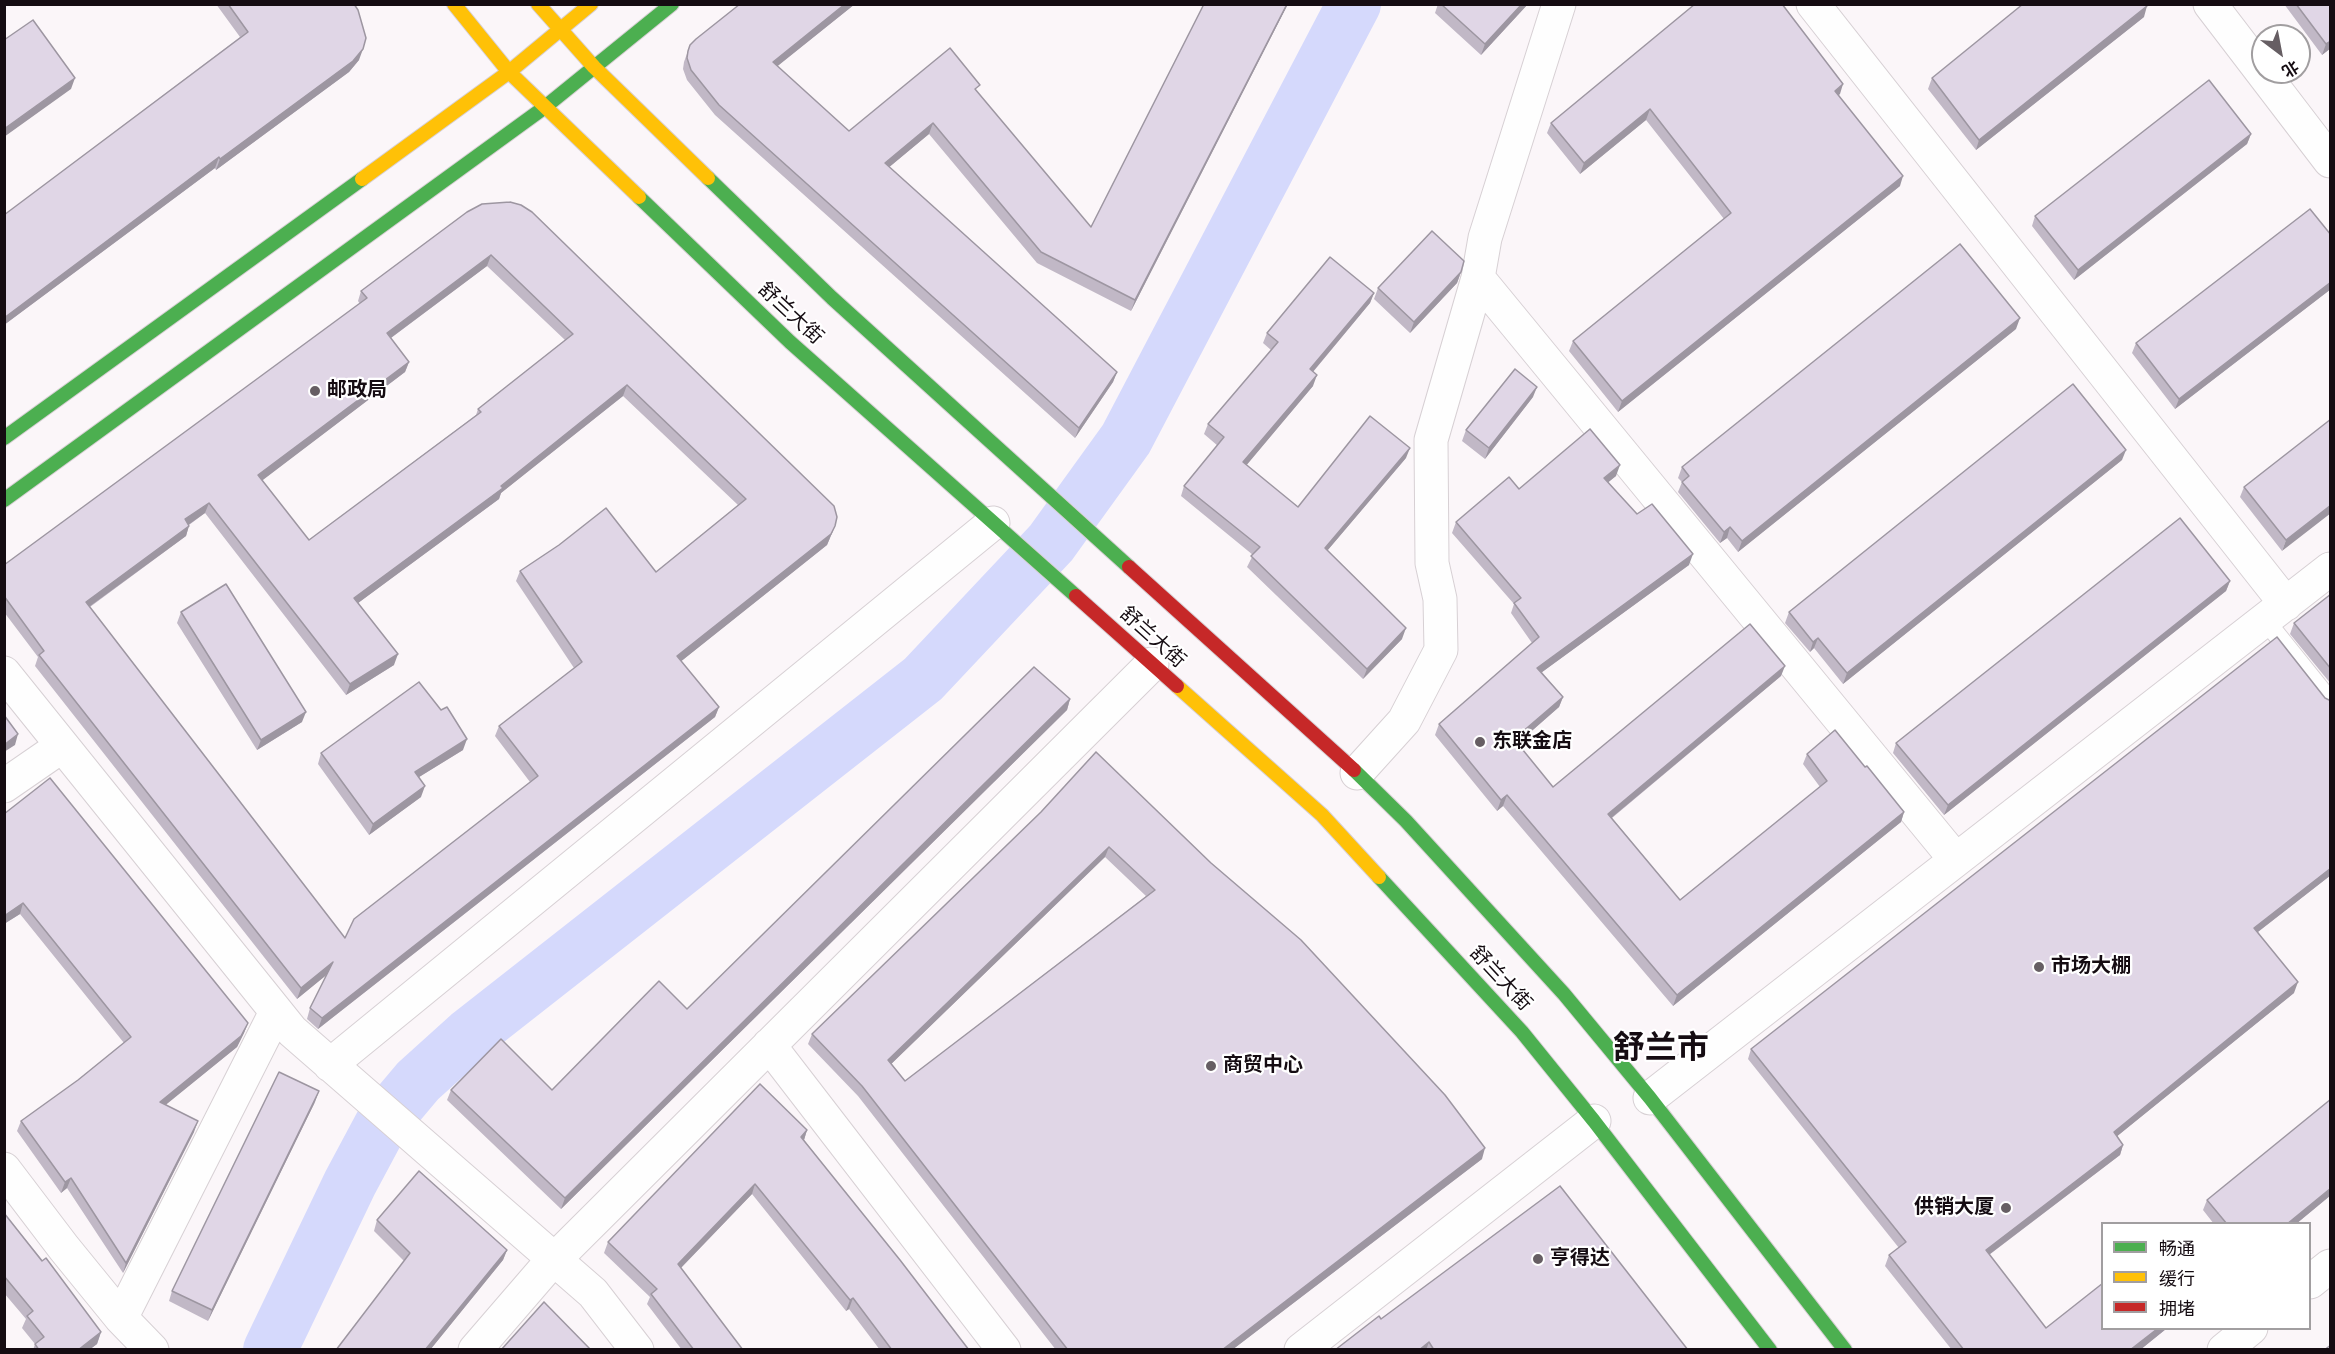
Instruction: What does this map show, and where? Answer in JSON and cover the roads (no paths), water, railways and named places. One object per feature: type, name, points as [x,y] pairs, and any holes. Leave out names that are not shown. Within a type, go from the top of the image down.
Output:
[{"type":"main road","name":"舒兰大街","points":[[454,4],[509,72],[790,342],[1322,815],[1522,1032],[1594,1121],[1770,1350]]},
{"type":"main road","name":"舒兰大街","points":[[538,4],[594,67],[832,298],[1357,773],[1406,821],[1564,994],[1650,1098],[1845,1350]]},
{"type":"main road","points":[[4,438],[509,72],[591,4]]},
{"type":"main road","points":[[4,500],[545,107],[672,4]]},
{"type":"street","points":[[1357,773],[1404,721],[1441,650],[1440,599],[1432,564],[1431,440],[1478,278],[1485,238],[1559,4]]},
{"type":"street","points":[[1814,4],[2276,612]]},
{"type":"street","points":[[2210,4],[2331,161]]},
{"type":"street","points":[[1478,278],[1956,860]]},
{"type":"street","points":[[335,1068],[994,524]]},
{"type":"street","points":[[1650,1098],[2331,569]]},
{"type":"street","points":[[475,1350],[555,1259],[1152,664]]},
{"type":"street","points":[[4,673],[292,1031],[593,1293],[638,1350]]},
{"type":"street","points":[[4,786],[62,746]]},
{"type":"street","points":[[121,1318],[276,1012]]},
{"type":"street","points":[[770,1045],[1004,1350]]},
{"type":"street","points":[[1301,1350],[1594,1121]]},
{"type":"street","points":[[4,1169],[121,1318],[152,1350]]},
{"type":"street","points":[[2311,1281],[2331,1266]]},
{"type":"street","points":[[2224,1350],[2250,1330]]},
{"type":"lane","points":[[2276,612],[2331,701]]},
{"type":"waterway","points":[[270,1350],[350,1183],[381,1125],[418,1081],[469,1035],[923,679],[1051,543],[1126,439],[1354,4]]},
{"type":"place","name":"邮政局","points":[[315,391]]},
{"type":"place","name":"东联金店","points":[[1480,742]]},
{"type":"place","name":"市场大棚","points":[[2039,967]]},
{"type":"place","name":"商贸中心","points":[[1211,1066]]},
{"type":"place","name":"供销大厦","points":[[2006,1208]]},
{"type":"place","name":"亨得达","points":[[1538,1259]]},
{"type":"district","name":"舒兰市","points":[[1661,1050]]}]
